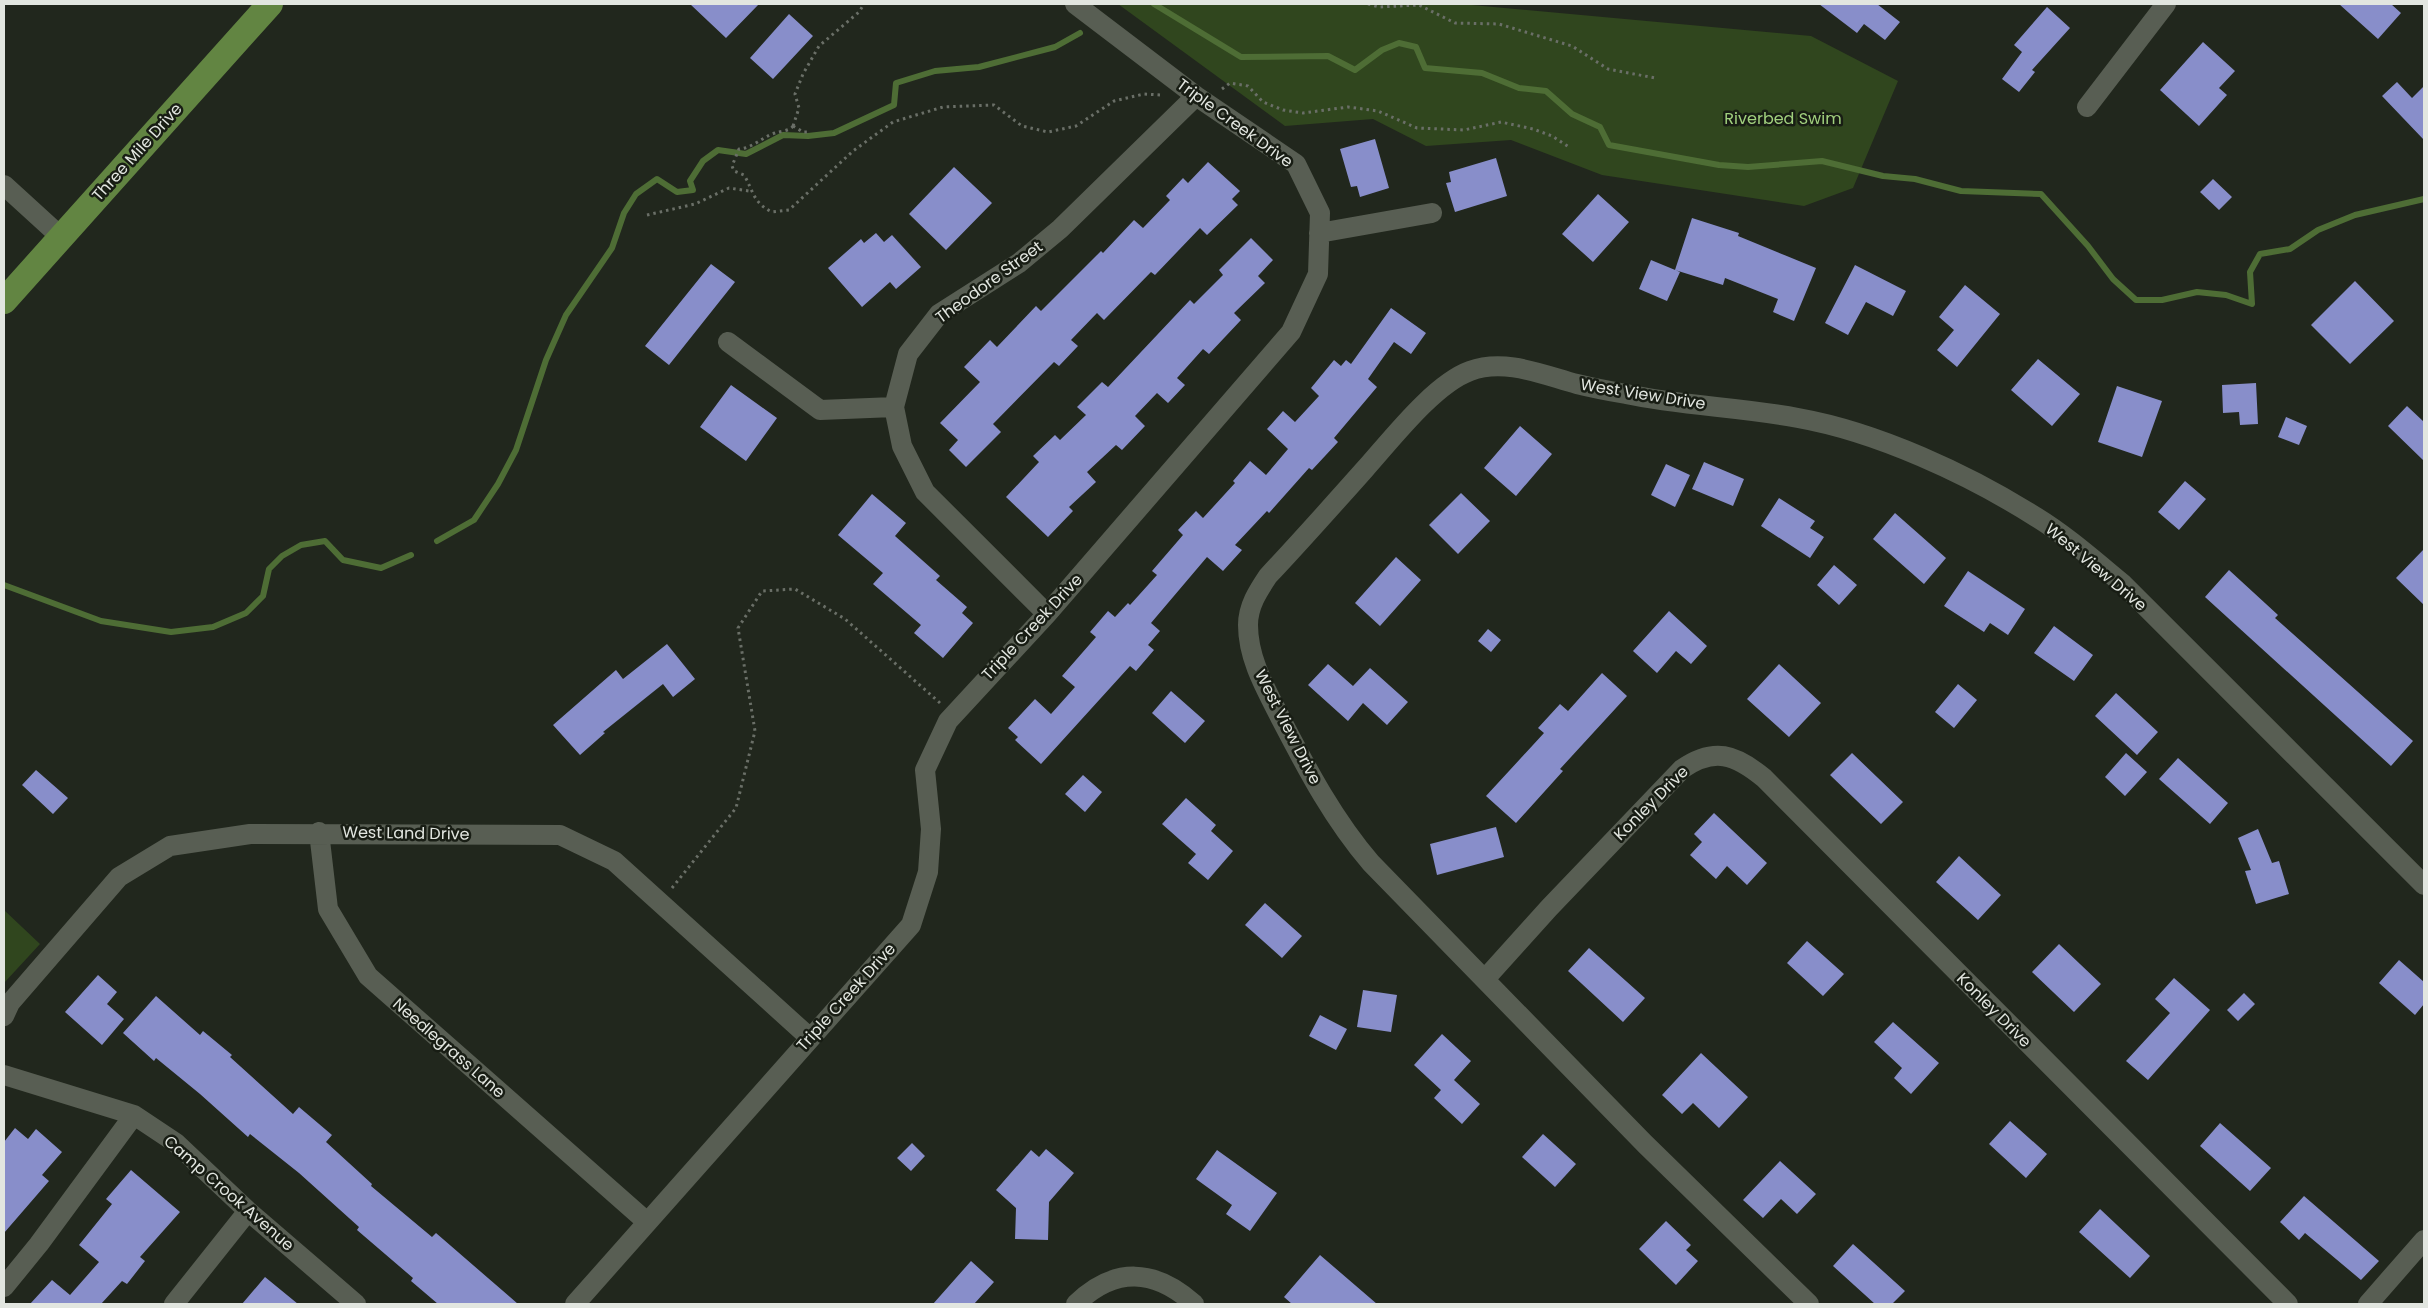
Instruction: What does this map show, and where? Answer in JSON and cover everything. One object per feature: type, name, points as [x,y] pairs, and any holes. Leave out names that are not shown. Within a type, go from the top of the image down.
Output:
[{"type":"main road","name":"Three Mile Drive","points":[[4,301],[270,4]]},
{"type":"street","name":"Triple Creek Drive","points":[[575,1304],[809,1037],[911,925],[928,872],[931,829],[925,770],[948,722],[1047,614],[1291,332],[1318,274],[1320,213],[1296,164],[1196,96],[1075,4]]},
{"type":"street","points":[[2087,107],[2166,4]]},
{"type":"street","name":"Theodore Street","points":[[1047,614],[926,492],[902,446],[894,407],[908,354],[939,314],[1020,263],[1196,96]]},
{"type":"street","points":[[4,185],[61,237]]},
{"type":"street","points":[[1319,233],[1432,213]]},
{"type":"street","points":[[728,342],[820,410],[894,407]]},
{"type":"street","name":"West View Drive","points":[[1485,979],[1371,863],[1329,809],[1260,677],[1249,641],[1248,623],[1251,605],[1268,576],[1406,424],[1443,387],[1456,378],[1469,371],[1498,366],[1514,367],[1584,386],[1642,397],[1799,418],[1855,431],[1909,451],[2036,516],[2071,541],[2122,584],[2424,885]]},
{"type":"street","name":"Konley Drive","points":[[1485,979],[1549,908],[1682,769],[1697,759],[1714,755],[1732,757],[1749,765],[1764,778],[2288,1304]]},
{"type":"street","name":"West Land Drive","points":[[4,1016],[10,1002],[119,877],[170,846],[250,834],[319,832],[560,835],[614,861],[809,1037]]},
{"type":"street","name":"Needlegrass Lane","points":[[319,832],[328,909],[368,976],[647,1222]]},
{"type":"street","points":[[1485,979],[1646,1144],[1809,1304]]},
{"type":"street","name":"Camp Crook Avenue","points":[[4,1074],[134,1115],[176,1143],[248,1211],[354,1303]]},
{"type":"street","points":[[4,1287],[39,1244],[134,1115]]},
{"type":"street","points":[[174,1304],[248,1211]]},
{"type":"street","points":[[2368,1304],[2424,1240]]},
{"type":"street","points":[[1076,1304],[1100,1285],[1116,1278],[1134,1276],[1167,1283],[1194,1304]]},
{"type":"path","points":[[753,195],[744,175],[734,171],[732,166],[739,149],[746,149],[772,134],[791,130],[799,108],[795,94],[802,74],[819,46],[859,12],[864,4]]},
{"type":"path","points":[[1368,4],[1378,7],[1419,5],[1454,23],[1499,24],[1572,46],[1608,69],[1654,78]]},
{"type":"path","points":[[793,126],[804,132],[810,132]]},
{"type":"path","points":[[647,215],[695,204],[729,188],[748,190],[766,209],[776,213],[783,212]]},
{"type":"path","points":[[660,902],[736,808],[755,731],[738,628],[762,591],[795,589],[845,619],[953,715]]},
{"type":"green space","name":"Riverbed Swim","points":[[1118,4],[1461,4],[1811,36],[1898,81],[1853,188],[1804,206],[1602,175],[1511,140],[1426,146],[1373,119],[1285,126]]},
{"type":"green space","points":[[4,910],[40,944],[4,983]]},
{"type":"building","points":[[690,4],[759,4],[726,38]]},
{"type":"building","points":[[1819,4],[1877,4],[1900,22],[1885,40],[1864,24],[1857,33]]},
{"type":"building","points":[[2339,4],[2391,4],[2401,13],[2378,39]]},
{"type":"building","points":[[2047,7],[2070,28],[2032,70],[2035,72],[2019,92],[2002,79],[2022,52],[2014,45]]},
{"type":"building","points":[[789,14],[813,36],[773,79],[750,58]]},
{"type":"building","points":[[2203,42],[2235,71],[2219,88],[2227,95],[2199,126],[2160,90]]},
{"type":"building","points":[[2397,82],[2412,98],[2424,86],[2424,140],[2382,96]]},
{"type":"building","points":[[1375,139],[1389,188],[1360,197],[1357,186],[1351,187],[1340,149]]},
{"type":"building","points":[[1496,158],[1507,196],[1455,212],[1446,183],[1451,182],[1449,172]]},
{"type":"building","points":[[1208,162],[1240,191],[1232,199],[1238,205],[1207,235],[1200,228],[1155,275],[1151,272],[1104,320],[1097,313],[1071,340],[1078,346],[1059,366],[1054,362],[993,424],[1001,432],[966,467],[949,450],[958,440],[940,423],[980,382],[964,367],[990,340],[997,347],[1036,306],[1041,311],[1101,251],[1103,253],[1134,220],[1143,228],[1170,200],[1166,196],[1183,178],[1188,183]]},
{"type":"building","points":[[954,167],[992,203],[946,250],[909,214]]},
{"type":"building","points":[[2213,179],[2232,197],[2219,210],[2200,192]]},
{"type":"building","points":[[1598,194],[1629,222],[1593,262],[1562,234]]},
{"type":"building","points":[[1692,218],[1739,233],[1738,236],[1816,268],[1794,321],[1773,312],[1778,299],[1725,278],[1723,285],[1675,270]]},
{"type":"building","points":[[876,233],[884,242],[892,235],[921,267],[896,289],[890,282],[862,307],[828,268],[861,239],[864,243]]},
{"type":"building","points":[[1251,238],[1273,260],[1258,276],[1265,283],[1234,313],[1241,320],[1209,354],[1203,349],[1177,378],[1185,385],[1168,403],[1157,393],[1135,416],[1145,426],[1122,450],[1116,445],[1087,472],[1096,482],[1069,507],[1073,511],[1048,537],[1006,497],[1039,462],[1033,456],[1055,435],[1060,440],[1086,415],[1077,407],[1102,382],[1108,387],[1190,300],[1194,304],[1223,275],[1219,270]]},
{"type":"building","points":[[1651,260],[1680,272],[1667,301],[1639,289]]},
{"type":"building","points":[[711,264],[735,282],[669,365],[645,346]]},
{"type":"building","points":[[1855,265],[1906,291],[1893,316],[1866,302],[1848,335],[1825,323]]},
{"type":"building","points":[[2355,281],[2394,321],[2350,364],[2311,325]]},
{"type":"building","points":[[1965,285],[2000,314],[1957,367],[1937,350],[1954,330],[1939,317]]},
{"type":"building","points":[[1391,308],[1426,333],[1411,354],[1394,342],[1368,379],[1377,387],[1334,438],[1338,442],[1312,470],[1309,468],[1269,513],[1267,511],[1235,545],[1242,550],[1223,571],[1207,557],[1151,623],[1160,631],[1148,645],[1154,650],[1136,671],[1130,666],[1041,764],[1015,740],[1018,737],[1008,728],[1035,699],[1051,714],[1075,687],[1062,676],[1096,637],[1090,632],[1108,611],[1115,617],[1128,603],[1130,605],[1157,575],[1152,571],[1183,535],[1178,530],[1196,511],[1203,518],[1235,483],[1233,481],[1250,461],[1266,475],[1288,449],[1267,429],[1283,411],[1295,422],[1319,396],[1311,388],[1334,360],[1341,366],[1346,360],[1351,364]]},
{"type":"building","points":[[2038,359],[2080,394],[2052,426],[2011,390]]},
{"type":"building","points":[[2256,383],[2258,424],[2240,425],[2239,412],[2223,413],[2222,385]]},
{"type":"building","points":[[731,385],[777,418],[746,461],[700,427]]},
{"type":"building","points":[[2117,386],[2162,401],[2142,457],[2098,442]]},
{"type":"building","points":[[2407,406],[2424,422],[2424,461],[2388,426]]},
{"type":"building","points":[[2286,417],[2307,426],[2299,445],[2278,437]]},
{"type":"building","points":[[1520,426],[1552,454],[1516,496],[1484,468]]},
{"type":"building","points":[[1704,462],[1744,479],[1733,506],[1692,489]]},
{"type":"building","points":[[1666,464],[1690,475],[1675,507],[1651,495]]},
{"type":"building","points":[[2185,481],[2206,499],[2179,530],[2158,512]]},
{"type":"building","points":[[1461,493],[1490,521],[1458,554],[1429,525]]},
{"type":"building","points":[[872,494],[906,523],[895,536],[940,576],[936,580],[967,607],[962,613],[973,623],[943,658],[914,633],[921,625],[873,584],[883,573],[838,535]]},
{"type":"building","points":[[1779,498],[1815,521],[1810,528],[1824,537],[1810,558],[1761,526]]},
{"type":"building","points":[[1895,513],[1946,558],[1924,584],[1873,539]]},
{"type":"building","points":[[2424,549],[2424,605],[2396,578]]},
{"type":"building","points":[[1396,557],[1421,580],[1380,626],[1355,603]]},
{"type":"building","points":[[1834,565],[1857,585],[1839,605],[1817,585]]},
{"type":"building","points":[[2229,570],[2278,615],[2275,618],[2413,741],[2391,766],[2205,597]]},
{"type":"building","points":[[1968,571],[2025,609],[2008,635],[1990,623],[1984,632],[1944,606]]},
{"type":"building","points":[[1669,611],[1707,646],[1691,664],[1676,651],[1657,673],[1633,651]]},
{"type":"building","points":[[2054,626],[2093,655],[2074,681],[2034,653]]},
{"type":"building","points":[[1488,629],[1501,640],[1491,652],[1478,641]]},
{"type":"building","points":[[667,644],[695,679],[673,697],[663,684],[603,732],[605,733],[580,755],[553,725],[616,670],[623,679]]},
{"type":"building","points":[[1328,664],[1353,686],[1370,668],[1408,702],[1387,725],[1363,703],[1348,721],[1308,685]]},
{"type":"building","points":[[1779,664],[1821,703],[1789,737],[1747,699]]},
{"type":"building","points":[[1602,673],[1627,696],[1560,769],[1563,771],[1516,823],[1486,796],[1544,733],[1538,728],[1560,704],[1568,711]]},
{"type":"building","points":[[1958,684],[1977,700],[1954,728],[1935,712]]},
{"type":"building","points":[[1171,691],[1205,721],[1185,743],[1152,713]]},
{"type":"building","points":[[2116,693],[2158,732],[2137,755],[2095,716]]},
{"type":"building","points":[[1852,753],[1903,802],[1881,824],[1830,775]]},
{"type":"building","points":[[2126,753],[2147,772],[2125,796],[2105,777]]},
{"type":"building","points":[[2178,758],[2228,803],[2210,824],[2159,779]]},
{"type":"building","points":[[36,770],[68,798],[53,814],[22,785]]},
{"type":"building","points":[[1083,775],[1102,792],[1085,812],[1065,794]]},
{"type":"building","points":[[1186,798],[1216,825],[1211,831],[1233,851],[1208,880],[1188,863],[1196,854],[1162,824]]},
{"type":"building","points":[[1714,813],[1767,863],[1747,885],[1727,866],[1716,879],[1690,855],[1702,842],[1694,834]]},
{"type":"building","points":[[1496,827],[1504,857],[1437,875],[1430,844]]},
{"type":"building","points":[[2258,829],[2272,863],[2279,861],[2289,894],[2256,904],[2245,871],[2251,870],[2238,838]]},
{"type":"building","points":[[1959,856],[2001,895],[1978,920],[1936,882]]},
{"type":"building","points":[[1265,903],[1302,936],[1282,958],[1245,925]]},
{"type":"building","points":[[1807,941],[1844,974],[1823,996],[1787,963]]},
{"type":"building","points":[[2059,944],[2101,984],[2074,1012],[2032,972]]},
{"type":"building","points":[[1589,948],[1645,998],[1623,1022],[1568,971]]},
{"type":"building","points":[[2399,960],[2424,982],[2424,1004],[2415,1015],[2379,983]]},
{"type":"building","points":[[98,975],[117,992],[107,1004],[124,1019],[102,1045],[65,1012]]},
{"type":"building","points":[[2174,978],[2210,1010],[2148,1080],[2126,1061],[2170,1013],[2155,999]]},
{"type":"building","points":[[1363,990],[1397,995],[1391,1032],[1357,1027]]},
{"type":"building","points":[[2244,993],[2255,1004],[2238,1021],[2227,1010]]},
{"type":"building","points":[[156,996],[200,1035],[203,1031],[232,1055],[230,1057],[293,1114],[299,1107],[332,1135],[326,1142],[372,1184],[371,1186],[432,1237],[436,1233],[518,1304],[438,1304],[411,1281],[413,1278],[357,1230],[359,1227],[299,1173],[250,1134],[248,1137],[200,1094],[156,1058],[154,1061],[123,1033]]},
{"type":"building","points":[[1320,1015],[1347,1029],[1336,1050],[1309,1036]]},
{"type":"building","points":[[1893,1022],[1939,1063],[1911,1094],[1894,1078],[1902,1068],[1874,1042]]},
{"type":"building","points":[[1442,1034],[1471,1061],[1454,1080],[1480,1104],[1462,1124],[1434,1098],[1441,1090],[1414,1065]]},
{"type":"building","points":[[1701,1053],[1748,1097],[1719,1128],[1693,1103],[1682,1114],[1662,1095]]},
{"type":"building","points":[[2010,1121],[2047,1154],[2026,1178],[1989,1144]]},
{"type":"building","points":[[2220,1123],[2271,1168],[2250,1191],[2200,1146]]},
{"type":"building","points":[[15,1128],[28,1139],[36,1129],[62,1152],[42,1175],[49,1181],[4,1233],[4,1142]]},
{"type":"building","points":[[1543,1134],[1576,1164],[1555,1187],[1522,1157]]},
{"type":"building","points":[[912,1143],[925,1156],[911,1171],[897,1158]]},
{"type":"building","points":[[1046,1149],[1074,1173],[1049,1202],[1048,1240],[1015,1239],[1016,1208],[996,1190],[1031,1150],[1039,1157]]},
{"type":"building","points":[[1217,1150],[1277,1193],[1250,1231],[1226,1214],[1232,1205],[1196,1179]]},
{"type":"building","points":[[1780,1161],[1816,1194],[1797,1214],[1781,1199],[1763,1218],[1743,1200]]},
{"type":"building","points":[[131,1170],[180,1212],[140,1257],[145,1261],[127,1284],[122,1281],[101,1304],[30,1304],[52,1280],[70,1295],[99,1262],[79,1245],[112,1204],[106,1199]]},
{"type":"building","points":[[2304,1196],[2379,1261],[2361,1280],[2305,1233],[2299,1240],[2280,1222]]},
{"type":"building","points":[[2100,1209],[2150,1256],[2130,1278],[2079,1232]]},
{"type":"building","points":[[1666,1221],[1691,1245],[1686,1250],[1698,1261],[1676,1285],[1639,1249]]},
{"type":"building","points":[[1853,1244],[1905,1291],[1892,1304],[1875,1304],[1833,1266]]},
{"type":"building","points":[[1320,1255],[1377,1304],[1292,1304],[1284,1297]]},
{"type":"building","points":[[971,1261],[994,1282],[974,1304],[933,1304]]},
{"type":"building","points":[[265,1277],[298,1304],[242,1304]]},
{"type":"waterway","points":[[1154,4],[1241,57],[1328,56],[1355,70],[1382,50],[1399,43],[1416,47],[1425,68],[1482,73],[1519,88],[1546,91],[1572,114],[1600,127],[1609,145],[1719,165],[1748,167],[1822,161],[1883,176],[1915,179],[1961,191],[2041,194],[2088,246],[2113,279],[2136,300],[2162,300],[2197,292],[2226,295],[2252,304],[2250,272],[2260,254],[2290,249],[2318,230],[2355,215],[2424,199]]},
{"type":"waterway","points":[[437,541],[474,520],[498,484],[516,450],[546,360],[566,315],[612,248],[624,213],[636,194],[657,179],[677,192],[693,190],[690,181],[703,161],[718,150],[746,154],[783,135],[808,136],[834,133],[894,105],[896,83],[935,71],[979,67],[1055,47],[1080,33]]},
{"type":"waterway","points":[[4,585],[101,621],[171,632],[213,627],[246,613],[263,596],[269,569],[282,556],[301,545],[325,541],[343,560],[381,568],[411,555]]}]
